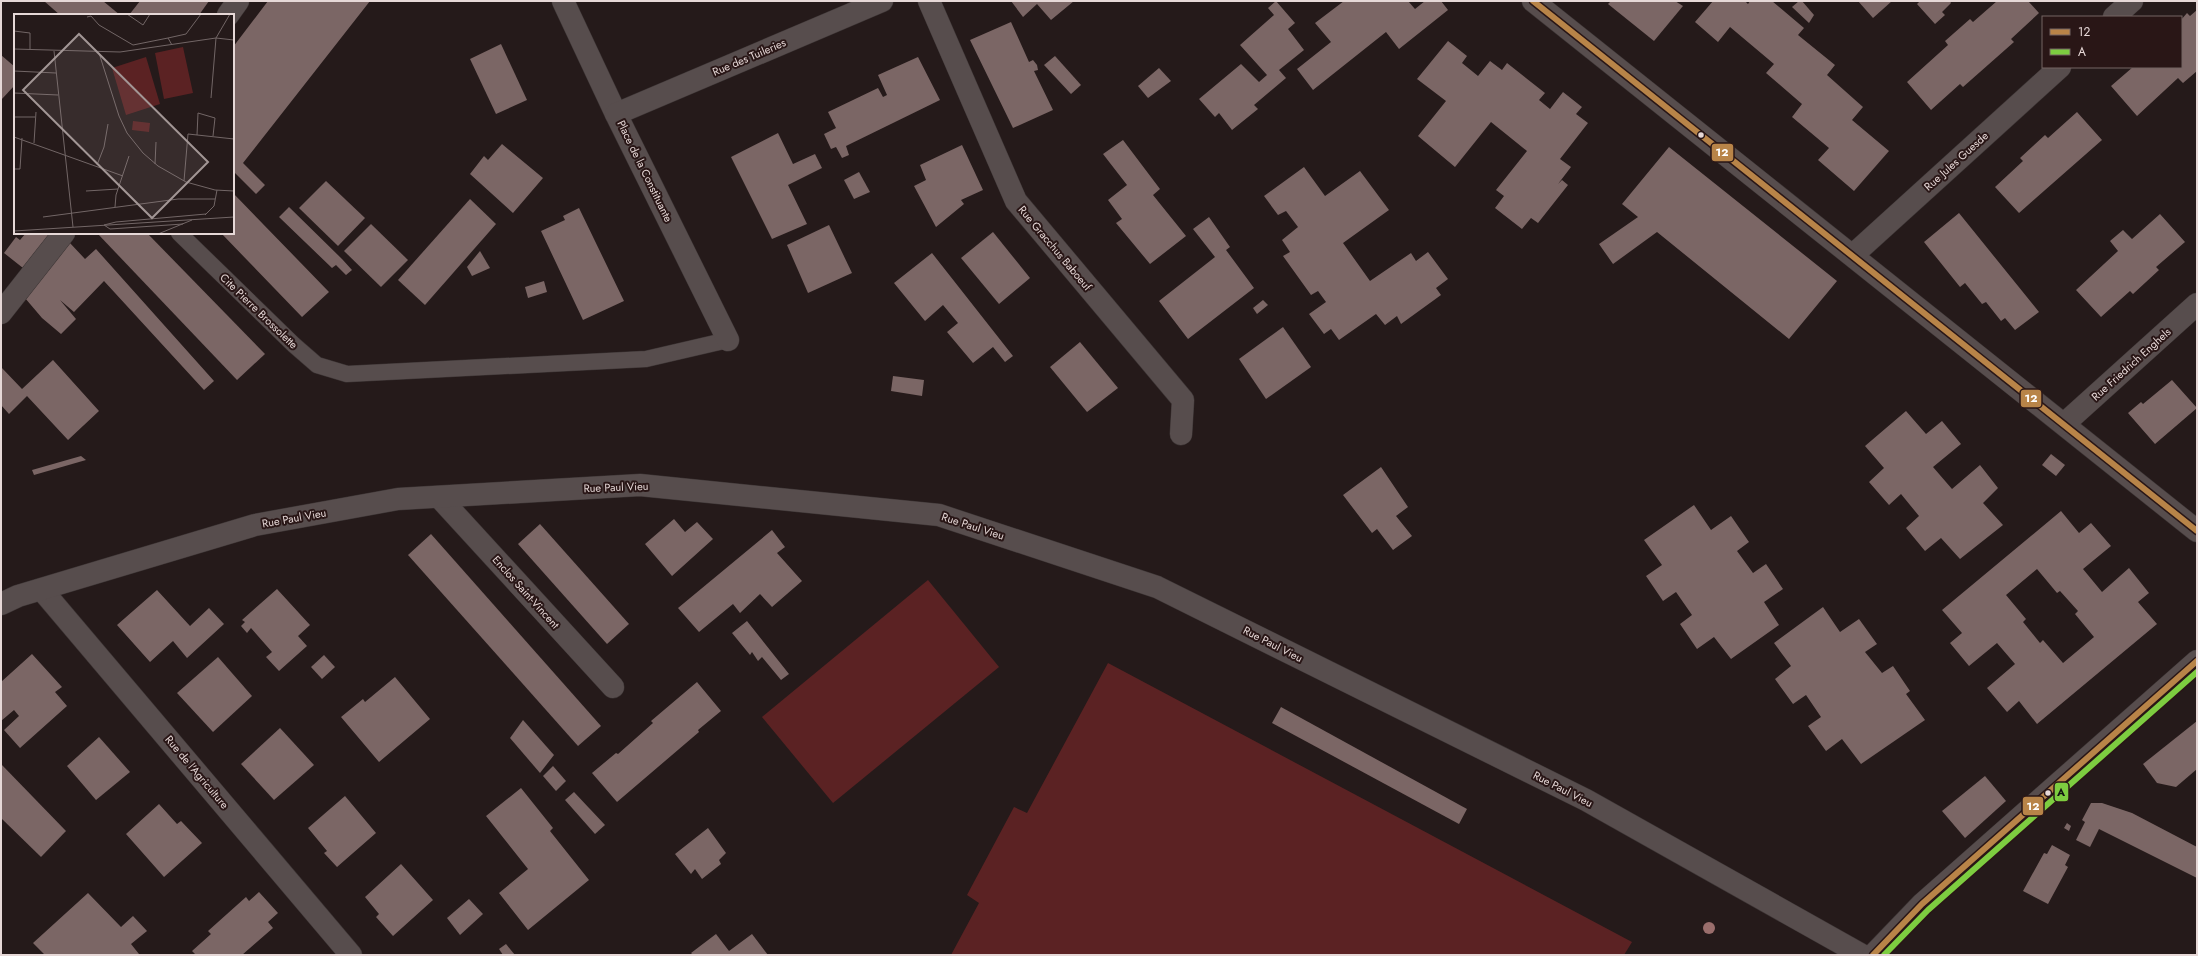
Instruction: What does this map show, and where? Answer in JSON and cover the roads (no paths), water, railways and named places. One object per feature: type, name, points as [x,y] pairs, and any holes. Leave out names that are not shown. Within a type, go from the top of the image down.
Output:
[{"type":"street","points":[[229,14],[238,1]]},
{"type":"street","name":"Place de la Constituante","points":[[563,1],[616,114],[728,340]]},
{"type":"street","name":"Rue des Tuileries","points":[[616,114],[882,1]]},
{"type":"street","name":"Rue Gracchus Baboeuf","points":[[928,1],[1016,201],[1183,400],[1181,434]]},
{"type":"street","points":[[1533,1],[2197,531]]},
{"type":"street","points":[[2115,16],[2132,1]]},
{"type":"street","name":"Rue Jules Guesde","points":[[1853,255],[2059,68]]},
{"type":"street","points":[[1,313],[63,234]]},
{"type":"street","name":"Rue Friedrich Enghels","points":[[2064,424],[2197,304]]},
{"type":"street","name":"Rue Paul Vieu","points":[[1,604],[255,525],[398,499],[640,485],[939,515],[1158,587],[1586,800],[1862,955]]},
{"type":"street","name":"Enclos Saint-Vincent","points":[[439,497],[612,687]]},
{"type":"street","name":"Rue de l'Agriculture","points":[[42,590],[352,955]]},
{"type":"street","points":[[1873,955],[1922,904],[2197,661]]},
{"type":"lane","name":"Cite Pierre Brossolette","points":[[180,234],[294,345],[317,365],[347,374],[646,358],[728,340]]}]
